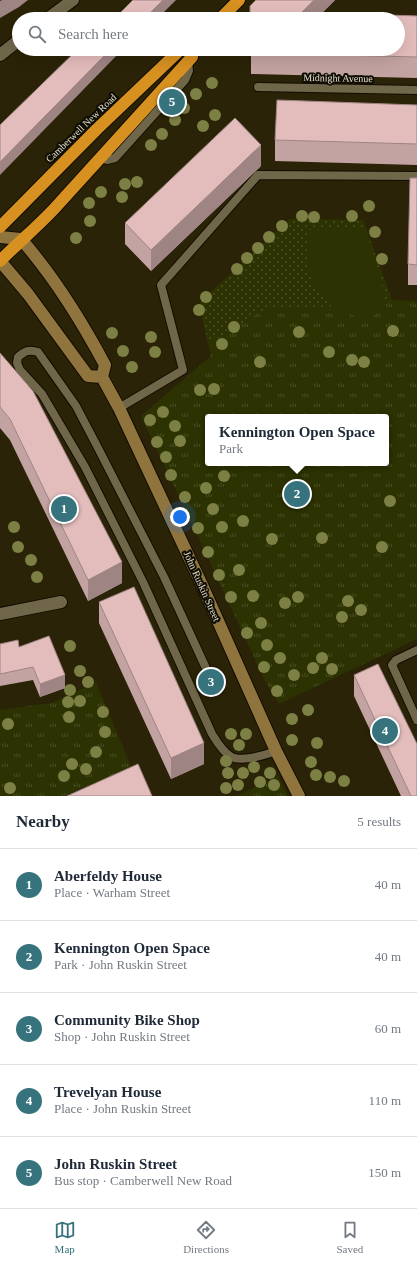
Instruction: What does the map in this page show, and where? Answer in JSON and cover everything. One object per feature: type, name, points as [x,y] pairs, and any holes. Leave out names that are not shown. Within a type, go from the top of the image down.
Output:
[{"type":"highway","points":[[227,12],[239,0]]},
{"type":"highway","name":"Camberwell New Road","points":[[0,227],[97,129],[174,56]]},
{"type":"highway","points":[[0,261],[21,239],[38,226],[192,58],[192,56]]},
{"type":"street","points":[[57,12],[73,0]]},
{"type":"street","points":[[0,55],[12,46]]},
{"type":"street","points":[[0,237],[21,239]]},
{"type":"street","name":"John Ruskin Street","points":[[21,239],[52,277],[72,307],[105,365],[102,377],[119,408],[202,585],[276,751],[299,796]]},
{"type":"street","points":[[0,261],[28,294],[88,376],[102,377]]},
{"type":"street","points":[[0,614],[61,602]]},
{"type":"lane","name":"Midnight Avenue","points":[[258,87],[417,90]]},
{"type":"lane","points":[[119,408],[183,370],[161,286],[258,175],[417,176]]},
{"type":"lane","points":[[216,690],[164,577],[76,406],[38,352],[31,350],[24,352],[18,357],[17,363],[20,370],[42,394],[84,468],[143,582],[212,734],[220,746],[231,757],[242,758],[261,756],[276,751]]},
{"type":"lane","points":[[417,650],[396,660],[392,665],[417,720]]},
{"type":"green space","points":[[290,219],[363,220],[392,300],[417,301],[417,639],[279,704],[265,681],[141,416],[211,356],[199,303]]},
{"type":"green space","points":[[290,219],[363,220],[392,301],[362,305],[265,309],[208,344],[199,303]]},
{"type":"green space","points":[[366,229],[381,280],[384,296],[383,304],[379,311],[366,321],[335,306],[313,285],[308,263],[307,230]]},
{"type":"green space","points":[[96,682],[131,767],[64,796],[0,796],[0,710],[52,703]]},
{"type":"green space","points":[[278,776],[288,796],[236,796]]},
{"type":"building","points":[[133,0],[163,0],[151,12],[121,12]]},
{"type":"building","points":[[256,0],[314,0],[302,12],[250,12],[250,6]]},
{"type":"building","points":[[405,16],[417,16],[417,57],[376,56],[405,56]]},
{"type":"building","points":[[71,56],[104,56],[0,162],[0,125]]},
{"type":"building","points":[[277,100],[417,105],[417,144],[275,140]]},
{"type":"building","points":[[235,118],[261,145],[151,250],[125,223]]},
{"type":"building","points":[[410,178],[417,178],[417,265],[408,264]]},
{"type":"building","points":[[0,353],[33,391],[122,562],[88,580],[10,419],[0,407]]},
{"type":"building","points":[[134,587],[204,743],[171,758],[99,602]]},
{"type":"building","points":[[49,636],[65,675],[40,684],[33,667],[0,674],[0,644],[18,640],[19,647]]},
{"type":"building","points":[[378,664],[417,744],[417,796],[411,796],[354,675]]},
{"type":"building","points":[[138,764],[152,796],[67,796]]},
{"type":"place","name":"John Ruskin Street","points":[[172,102]]},
{"type":"place","name":"Kennington Open Space","points":[[297,494]]},
{"type":"place","name":"Aberfeldy House","points":[[64,509]]},
{"type":"place","name":"Community Bike Shop","points":[[211,682]]},
{"type":"place","name":"Trevelyan House","points":[[385,731]]}]
